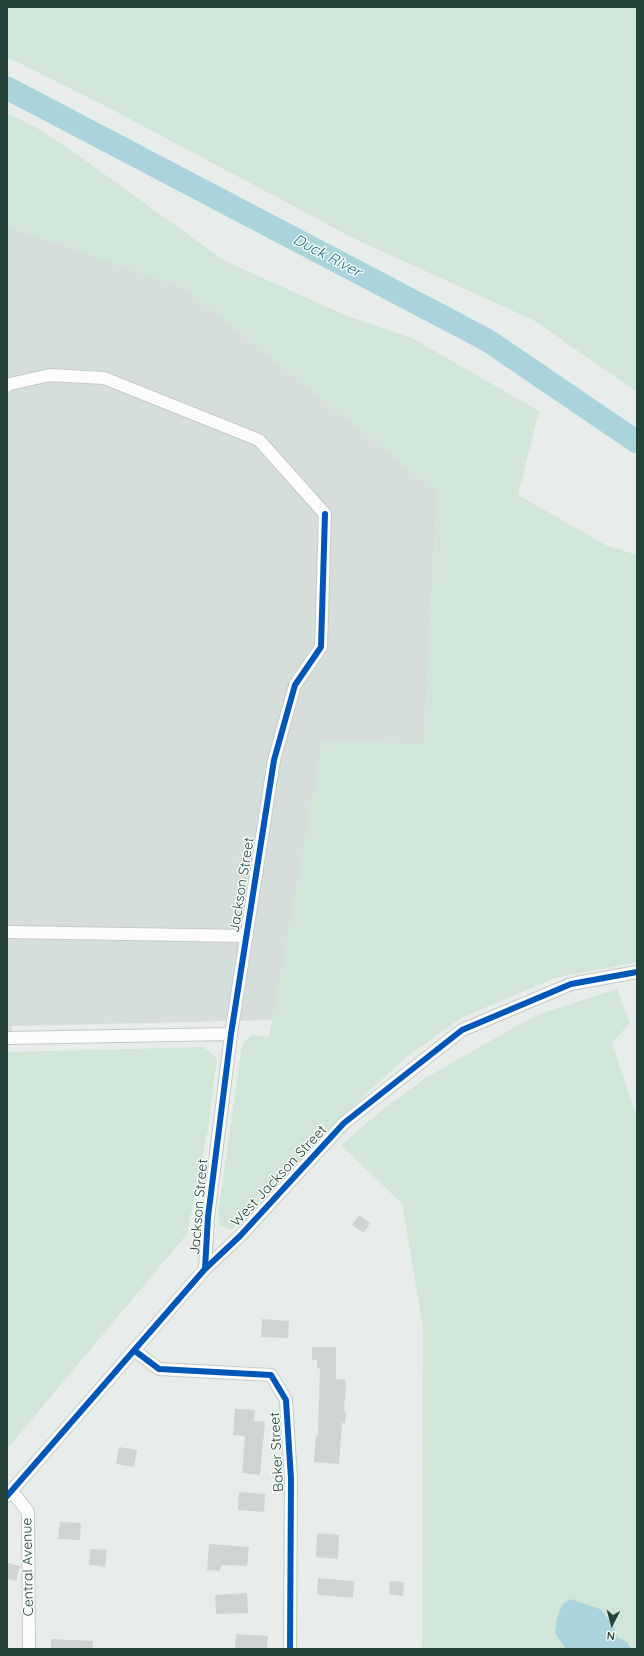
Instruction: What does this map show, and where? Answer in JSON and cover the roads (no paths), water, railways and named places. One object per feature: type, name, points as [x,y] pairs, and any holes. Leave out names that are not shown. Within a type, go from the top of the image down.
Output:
[{"type":"street","name":"Jackson Street","points":[[7,386],[50,375],[104,378],[259,440],[325,514],[321,647],[295,685],[274,760],[232,1034],[208,1217],[205,1269]]},
{"type":"street","points":[[7,932],[247,936]]},
{"type":"street","name":"West Jackson Street","points":[[9,1493],[135,1351],[205,1269],[240,1236],[344,1124],[462,1030],[571,984],[637,972]]},
{"type":"street","points":[[7,1038],[232,1034]]},
{"type":"street","name":"Baker Street","points":[[135,1351],[159,1369],[272,1375],[286,1400],[291,1479],[290,1649]]},
{"type":"street","name":"Central Avenue","points":[[9,1493],[28,1512],[30,1649]]},
{"type":"water","points":[[570,1599],[600,1609],[613,1624],[617,1637],[627,1642],[631,1649],[566,1649],[555,1633],[557,1618],[562,1605]]},
{"type":"waterway","name":"Duck River","points":[[7,88],[487,340],[637,442]]}]
